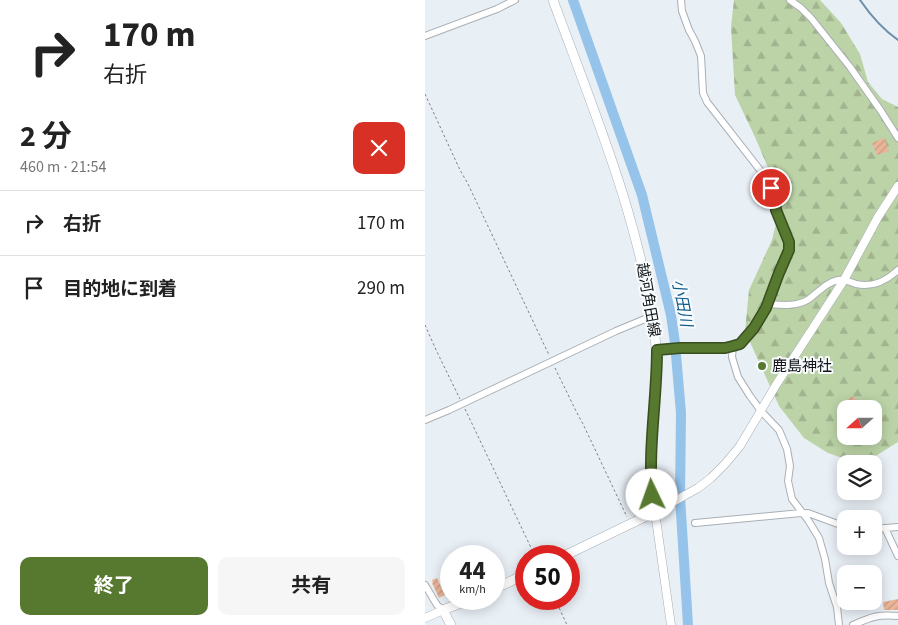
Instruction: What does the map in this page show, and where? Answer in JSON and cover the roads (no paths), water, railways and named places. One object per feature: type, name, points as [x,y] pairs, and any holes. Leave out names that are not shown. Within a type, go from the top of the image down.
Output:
[{"type":"main road","name":"越河角田線","points":[[553,0],[604,138],[621,190],[647,286],[657,350],[650,475],[655,512]]},
{"type":"main road","points":[[580,548],[655,512]]},
{"type":"main road","points":[[443,610],[451,625]]},
{"type":"street","points":[[425,36],[497,9],[515,0]]},
{"type":"street","points":[[657,350],[725,348],[740,344],[754,328],[766,308],[789,250],[789,242],[776,210],[775,198],[767,179],[707,102],[703,93],[701,56],[682,11],[681,0]]},
{"type":"street","points":[[790,0],[811,18],[822,32],[881,111],[898,138]]},
{"type":"street","points":[[671,625],[655,512],[698,488],[711,478],[740,446],[776,385],[844,280],[878,217],[898,186]]},
{"type":"street","points":[[768,304],[789,305],[799,303],[808,300],[822,287],[844,280],[859,285],[881,283],[898,270]]},
{"type":"street","points":[[425,420],[652,316]]},
{"type":"street","points":[[733,346],[732,357],[738,377],[761,411],[779,430],[787,449],[790,466],[788,481],[792,499],[819,538],[837,607],[839,625]]},
{"type":"street","points":[[695,524],[801,512],[837,523]]},
{"type":"street","points":[[882,528],[898,527]]},
{"type":"street","points":[[885,528],[898,556]]},
{"type":"street","points":[[425,584],[440,608]]},
{"type":"street","points":[[425,618],[443,610]]},
{"type":"street","points":[[853,625],[868,618],[883,615],[898,616]]},
{"type":"waterway","name":"小田川","points":[[573,0],[642,195],[671,315],[681,413],[680,497],[688,625]]},
{"type":"waterway","points":[[860,0],[877,22],[898,40]]},
{"type":"place","name":"鹿島神社","points":[[762,366]]}]
